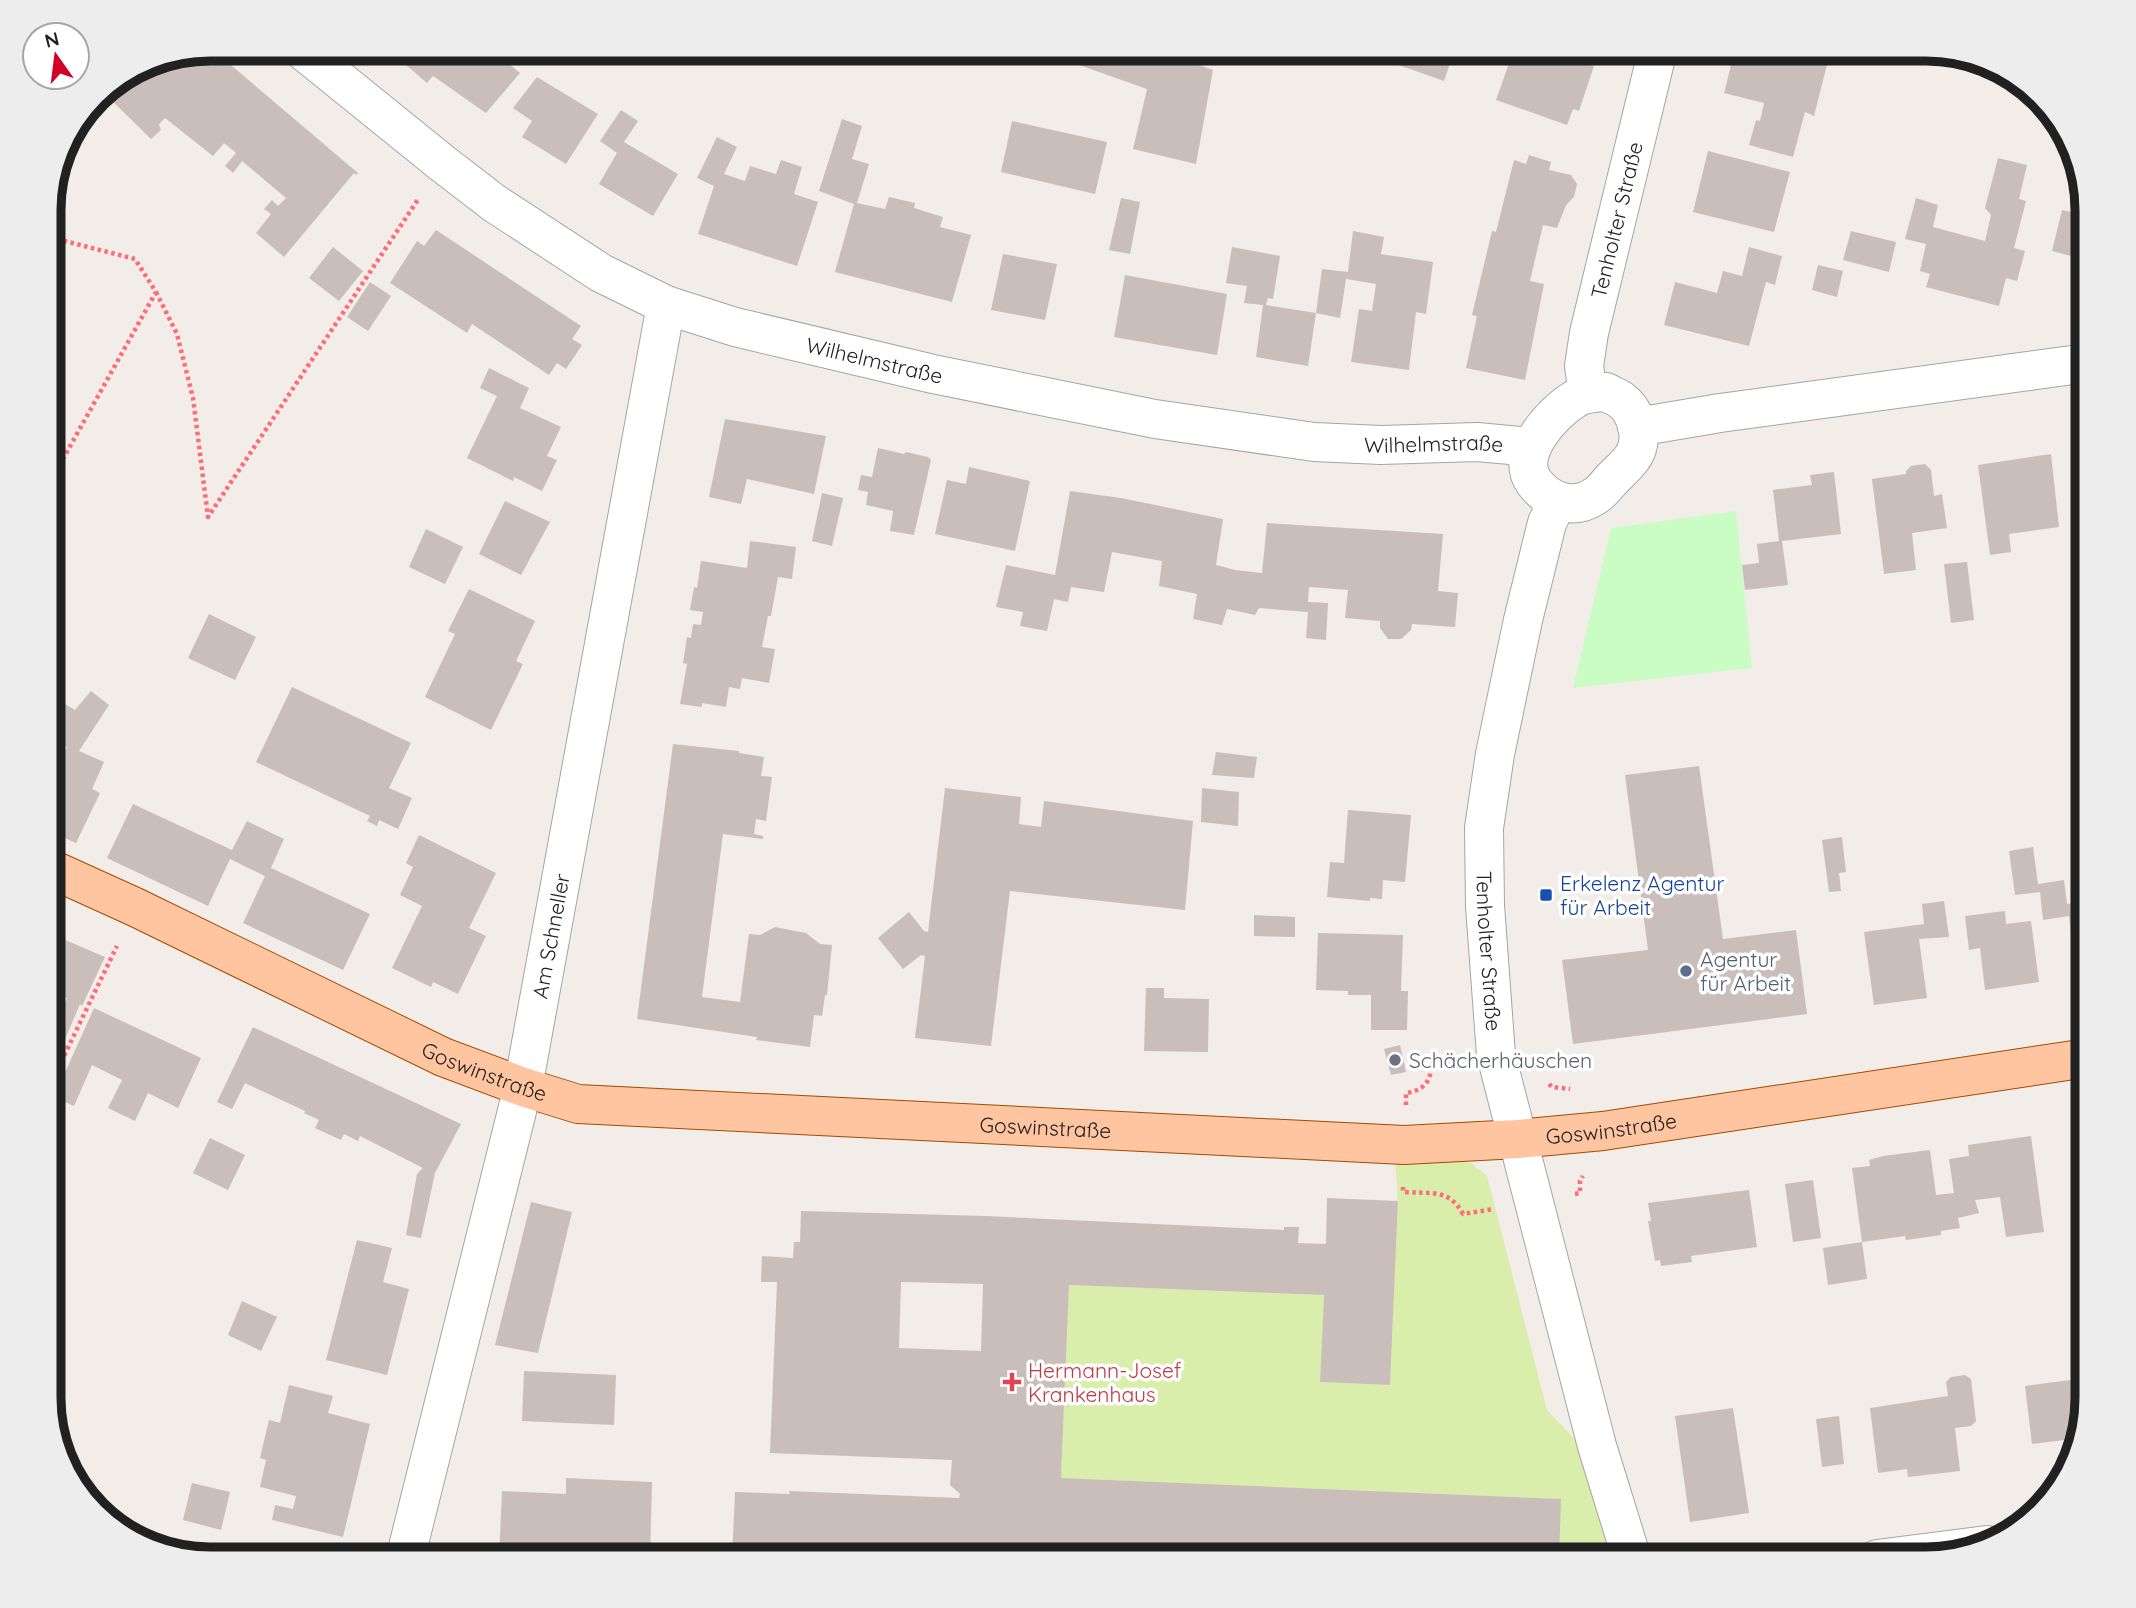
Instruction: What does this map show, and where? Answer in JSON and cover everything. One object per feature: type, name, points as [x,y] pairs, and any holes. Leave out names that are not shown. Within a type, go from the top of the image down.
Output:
[{"type":"main road","name":"Goswinstraße","points":[[62,874],[443,1057],[523,1087],[579,1104],[1404,1145],[1603,1131],[2075,1060]]},
{"type":"street","name":"Wilhelmstraße","points":[[316,61],[494,203],[601,273],[666,305],[761,333],[933,373],[1155,419],[1314,442],[1381,445],[1477,442],[1531,447]]},
{"type":"street","name":"Tenholter Straße","points":[[1588,393],[1584,366],[1589,333],[1655,61]]},
{"type":"street","name":"Am Schneller","points":[[408,1547],[523,1087],[666,305]]},
{"type":"street","points":[[1637,427],[2075,365]]},
{"type":"street","points":[[1557,502],[1577,503],[1595,496],[1634,456],[1639,440],[1631,412],[1621,400],[1606,392],[1588,393]]},
{"type":"street","name":"Wilhelmstraße","points":[[1557,502],[1542,493],[1531,477],[1528,460],[1531,447],[1542,429],[1575,399],[1588,393]]},
{"type":"street","name":"Tenholter Straße","points":[[1557,502],[1547,523],[1523,620],[1495,754],[1484,828],[1485,906],[1496,1055],[1597,1446],[1628,1547]]},
{"type":"path","points":[[62,240],[135,258],[156,292],[177,334],[193,398],[208,517],[442,163]]},
{"type":"path","points":[[62,461],[156,292]]},
{"type":"path","points":[[62,1060],[135,907]]},
{"type":"green space","points":[[1736,511],[1752,668],[1573,688],[1611,528]]},
{"type":"green space","points":[[1455,1159],[1471,1163],[1487,1176],[1547,1410],[1592,1457],[1611,1547],[1559,1547],[1560,1499],[1061,1478],[1069,1285],[1324,1295],[1320,1382],[1390,1385],[1398,1201],[1395,1162]]},
{"type":"building","points":[[226,61],[358,173],[354,173],[284,257],[256,233],[271,214],[264,209],[272,200],[278,206],[286,198],[242,161],[233,173],[225,166],[236,153],[224,143],[213,156],[165,118],[159,124],[161,130],[151,139],[111,99],[127,86],[162,69],[181,64]]},
{"type":"building","points":[[409,61],[508,61],[520,73],[486,113],[433,76],[427,83],[406,65]]},
{"type":"building","points":[[1068,61],[1188,61],[1213,70],[1196,164],[1133,149],[1147,89]]},
{"type":"building","points":[[1387,61],[1451,61],[1444,81]]},
{"type":"building","points":[[1510,61],[1590,61],[1589,65],[1594,66],[1579,111],[1573,109],[1567,125],[1496,100]]},
{"type":"building","points":[[1732,61],[1828,61],[1814,116],[1805,112],[1793,157],[1749,145],[1756,120],[1760,121],[1764,103],[1724,93]]},
{"type":"building","points":[[537,77],[598,114],[566,164],[522,137],[532,121],[513,108]]},
{"type":"building","points":[[621,110],[638,121],[624,142],[678,174],[653,216],[599,184],[617,153],[600,141]]},
{"type":"building","points":[[842,119],[862,126],[852,159],[869,164],[857,203],[885,209],[889,197],[915,203],[914,208],[943,217],[940,227],[971,235],[952,302],[835,272],[854,204],[819,191]]},
{"type":"building","points":[[1012,121],[1107,142],[1095,194],[1001,172]]},
{"type":"building","points":[[717,137],[737,147],[724,174],[745,181],[750,166],[776,174],[781,160],[802,167],[794,194],[818,202],[797,266],[698,234],[714,186],[697,178]]},
{"type":"building","points":[[1708,151],[1790,172],[1774,232],[1693,212]]},
{"type":"building","points":[[1529,155],[1551,162],[1549,170],[1571,175],[1577,184],[1574,197],[1566,205],[1557,228],[1543,225],[1530,281],[1544,284],[1525,380],[1466,368],[1477,316],[1472,315],[1492,231],[1496,232],[1514,160],[1526,164]]},
{"type":"building","points":[[1998,158],[2027,165],[2019,199],[2026,201],[2014,248],[2025,251],[2017,281],[2006,278],[1999,306],[1926,287],[1930,274],[1920,271],[1926,244],[1905,239],[1916,198],[1938,205],[1933,227],[1985,241],[1991,215],[1985,208]]},
{"type":"building","points":[[1121,198],[1140,202],[1130,254],[1109,250]]},
{"type":"building","points":[[2062,210],[2075,213],[2075,257],[2052,251]]},
{"type":"building","points":[[436,230],[581,326],[572,339],[582,345],[566,369],[557,363],[549,375],[472,324],[467,333],[390,283],[417,241],[424,246]]},
{"type":"building","points":[[1353,231],[1384,237],[1381,254],[1433,262],[1426,314],[1416,312],[1409,370],[1351,362],[1359,309],[1372,311],[1376,284],[1346,279],[1340,318],[1316,313],[1322,269],[1348,272]]},
{"type":"building","points":[[1851,231],[1896,242],[1889,272],[1843,260]]},
{"type":"building","points":[[333,247],[363,271],[339,301],[309,278]]},
{"type":"building","points":[[1232,247],[1280,256],[1273,299],[1268,298],[1266,305],[1316,313],[1308,366],[1256,357],[1263,305],[1244,303],[1247,286],[1226,283]]},
{"type":"building","points":[[1749,247],[1782,256],[1775,285],[1766,282],[1749,346],[1664,325],[1675,282],[1717,293],[1723,271],[1742,276]]},
{"type":"building","points":[[1003,254],[1057,264],[1045,320],[991,310]]},
{"type":"building","points":[[1818,265],[1843,271],[1837,297],[1812,290]]},
{"type":"building","points":[[1125,275],[1227,294],[1217,355],[1114,337]]},
{"type":"building","points":[[370,282],[391,296],[368,331],[347,317]]},
{"type":"building","points":[[489,368],[529,388],[520,408],[561,427],[547,456],[557,460],[542,491],[514,477],[513,481],[467,458],[497,396],[480,388]]},
{"type":"building","points":[[725,419],[826,436],[814,494],[747,479],[741,504],[709,497]]},
{"type":"building","points":[[878,448],[904,454],[906,452],[931,460],[914,535],[890,531],[893,511],[866,505],[868,492],[858,490],[861,475],[872,477]]},
{"type":"building","points":[[2051,454],[2059,527],[2009,534],[2011,552],[1990,555],[1978,465]]},
{"type":"building","points":[[1925,464],[1931,470],[1934,496],[1942,494],[1947,528],[1912,533],[1916,570],[1884,574],[1872,479],[1906,474],[1911,466]]},
{"type":"building","points":[[969,467],[1030,481],[1015,551],[935,534],[947,480],[966,484]]},
{"type":"building","points":[[1834,472],[1841,534],[1782,541],[1788,585],[1745,590],[1742,565],[1759,563],[1757,544],[1779,541],[1773,490],[1812,485],[1810,475]]},
{"type":"building","points":[[1070,491],[1121,498],[1223,519],[1216,565],[1235,570],[1262,573],[1267,523],[1443,534],[1438,591],[1458,593],[1455,627],[1412,624],[1411,630],[1401,639],[1388,639],[1380,628],[1380,621],[1345,618],[1348,590],[1309,587],[1308,602],[1328,603],[1326,640],[1306,638],[1308,612],[1259,608],[1255,615],[1227,609],[1222,625],[1193,619],[1197,594],[1159,586],[1162,561],[1112,552],[1104,592],[1071,587],[1068,602],[1054,599],[1047,631],[1020,626],[1023,612],[996,607],[1006,565],[1055,575]]},
{"type":"building","points":[[822,493],[843,498],[832,546],[812,541]]},
{"type":"building","points":[[505,501],[550,522],[521,575],[479,554]]},
{"type":"building","points":[[426,529],[463,547],[445,584],[409,567]]},
{"type":"building","points":[[750,541],[796,547],[792,579],[778,577],[771,616],[768,616],[762,647],[775,649],[769,683],[742,678],[740,689],[729,687],[726,707],[702,703],[702,707],[680,704],[687,664],[683,663],[687,637],[691,638],[693,624],[701,625],[703,612],[690,610],[701,561],[747,568]]},
{"type":"building","points":[[1967,562],[1974,620],[1951,623],[1944,564]]},
{"type":"building","points":[[469,589],[535,621],[516,661],[523,664],[491,730],[425,697],[455,634],[448,631]]},
{"type":"building","points":[[209,614],[256,637],[235,680],[188,658]]},
{"type":"building","points":[[292,687],[411,743],[389,788],[412,798],[398,829],[379,820],[377,826],[367,821],[370,816],[256,762]]},
{"type":"building","points":[[91,691],[109,705],[79,751],[104,762],[92,789],[100,793],[76,843],[62,837],[62,758],[67,747],[62,744],[62,702],[75,710]]},
{"type":"building","points":[[673,744],[739,751],[764,757],[761,776],[772,777],[766,821],[756,819],[754,834],[763,836],[763,839],[723,834],[702,997],[740,1002],[749,934],[760,935],[775,927],[806,933],[820,944],[832,945],[827,995],[822,1016],[814,1015],[810,1047],[637,1019]]},
{"type":"building","points":[[1216,752],[1257,757],[1254,778],[1212,775]]},
{"type":"building","points":[[1699,766],[1723,939],[1796,930],[1807,1014],[1573,1044],[1562,960],[1648,950],[1625,775]]},
{"type":"building","points":[[945,788],[1021,797],[1019,824],[1041,827],[1044,801],[1193,821],[1185,910],[1010,891],[991,1046],[915,1038],[925,956],[921,955],[903,969],[878,938],[909,912],[924,931],[928,932]]},
{"type":"building","points":[[1202,788],[1239,792],[1238,826],[1201,822]]},
{"type":"building","points":[[133,804],[232,850],[247,821],[284,839],[271,868],[370,914],[343,970],[243,923],[265,876],[230,859],[208,906],[107,858]]},
{"type":"building","points":[[1348,810],[1411,815],[1405,882],[1383,880],[1382,899],[1370,898],[1370,901],[1327,897],[1330,862],[1344,863]]},
{"type":"building","points":[[419,835],[496,873],[469,928],[486,936],[458,994],[433,982],[431,987],[392,968],[422,906],[400,895],[413,867],[406,863]]},
{"type":"building","points":[[1842,837],[1846,872],[1839,873],[1841,891],[1829,892],[1822,840]]},
{"type":"building","points":[[2033,847],[2038,884],[2064,880],[2067,904],[2075,903],[2075,969],[2069,916],[2043,920],[2040,892],[2015,895],[2009,851]]},
{"type":"building","points":[[1944,901],[1949,937],[1919,939],[1927,998],[1874,1005],[1864,932],[1924,924],[1922,904]]},
{"type":"building","points":[[2005,911],[2006,924],[2031,921],[2039,982],[1985,990],[1980,948],[1969,950],[1965,916]]},
{"type":"building","points":[[1254,915],[1295,917],[1295,937],[1254,936]]},
{"type":"building","points":[[1318,933],[1403,935],[1401,991],[1408,991],[1407,1030],[1371,1030],[1371,995],[1316,990]]},
{"type":"building","points":[[62,939],[105,957],[82,1006],[80,1004],[62,1047],[62,1009],[67,998],[62,996]]},
{"type":"building","points":[[1146,988],[1164,988],[1164,998],[1209,999],[1208,1052],[1144,1051]]},
{"type":"building","points":[[94,1008],[201,1058],[178,1108],[148,1093],[135,1121],[108,1108],[122,1080],[92,1065],[74,1106],[62,1101],[62,1079]]},
{"type":"building","points":[[253,1027],[461,1124],[435,1173],[421,1238],[406,1235],[417,1174],[423,1168],[360,1136],[358,1141],[344,1134],[341,1140],[315,1128],[319,1120],[304,1113],[305,1111],[245,1083],[232,1109],[217,1102]]},
{"type":"building","name":"Schächerhäuschen","points":[[1400,1045],[1406,1072],[1391,1075],[1384,1049]]},
{"type":"building","points":[[2031,1136],[2044,1232],[2006,1237],[2000,1197],[1975,1200],[1979,1213],[1958,1218],[1960,1228],[1941,1231],[1941,1235],[1906,1240],[1905,1236],[1862,1242],[1852,1168],[1870,1166],[1869,1160],[1883,1156],[1930,1150],[1936,1195],[1954,1193],[1949,1159],[1969,1156],[1968,1145]]},
{"type":"building","points":[[210,1138],[245,1155],[228,1190],[193,1173]]},
{"type":"building","points":[[2071,1156],[2075,1156],[2075,1190]]},
{"type":"building","points":[[1813,1180],[1821,1238],[1793,1242],[1785,1184]]},
{"type":"building","points":[[1749,1190],[1757,1247],[1691,1256],[1692,1262],[1661,1266],[1660,1260],[1655,1261],[1648,1221],[1651,1221],[1648,1203]]},
{"type":"building","points":[[1327,1198],[1398,1201],[1390,1385],[1320,1382],[1324,1295],[1069,1285],[1061,1478],[1561,1499],[1559,1547],[733,1547],[735,1492],[790,1494],[789,1491],[959,1498],[960,1494],[950,1485],[952,1460],[770,1453],[777,1282],[761,1282],[762,1256],[793,1258],[794,1242],[800,1242],[801,1211],[986,1216],[1284,1230],[1284,1227],[1299,1227],[1298,1243],[1326,1244]],"holes":[[[901,1282],[983,1284],[981,1351],[899,1348]]]},
{"type":"building","points":[[531,1202],[572,1212],[538,1353],[495,1345]]},
{"type":"building","points":[[357,1240],[392,1248],[383,1282],[409,1289],[387,1375],[326,1360]]},
{"type":"building","points":[[1862,1242],[1867,1279],[1828,1285],[1823,1248]]},
{"type":"building","points":[[242,1301],[277,1317],[261,1351],[228,1335]]},
{"type":"building","points":[[524,1371],[616,1375],[614,1425],[522,1421]]},
{"type":"building","points":[[1965,1375],[1971,1379],[1976,1421],[1971,1426],[1955,1428],[1960,1471],[1908,1477],[1907,1469],[1878,1473],[1870,1408],[1948,1396],[1946,1382],[1951,1377]]},
{"type":"building","points":[[2075,1379],[2069,1440],[2032,1444],[2025,1386]]},
{"type":"building","points":[[289,1385],[333,1396],[328,1413],[370,1424],[343,1537],[272,1520],[275,1505],[293,1509],[296,1496],[260,1487],[266,1460],[260,1458],[269,1420],[280,1423]]},
{"type":"building","points":[[1733,1408],[1749,1513],[1690,1522],[1675,1416]]},
{"type":"building","points":[[1839,1416],[1844,1464],[1822,1467],[1816,1419]]},
{"type":"building","points":[[566,1478],[652,1482],[650,1547],[500,1547],[502,1491],[566,1494]]},
{"type":"building","points":[[192,1483],[230,1492],[221,1530],[183,1520]]},
{"type":"place","name":"Erkelenz Agentur für Arbeit","points":[[1546,895]]},
{"type":"place","name":"Agentur für Arbeit","points":[[1686,971]]},
{"type":"place","name":"Schächerhäuschen","points":[[1395,1060]]},
{"type":"place","name":"Hermann-Josef Krankenhaus","points":[[1012,1382]]}]
